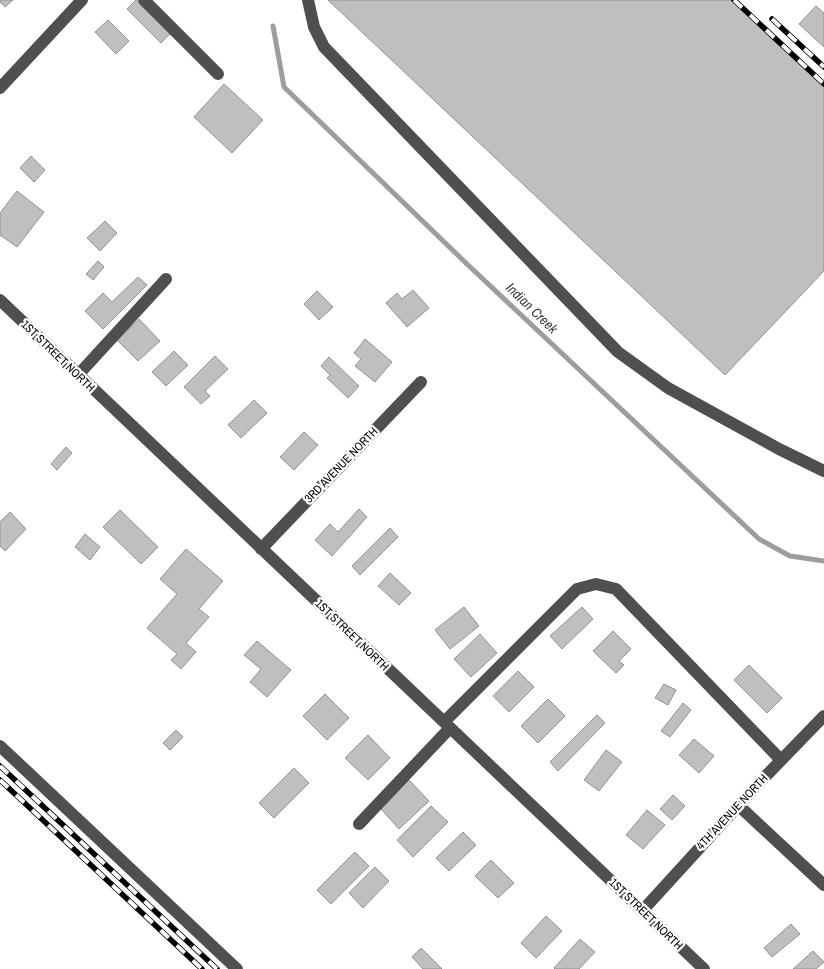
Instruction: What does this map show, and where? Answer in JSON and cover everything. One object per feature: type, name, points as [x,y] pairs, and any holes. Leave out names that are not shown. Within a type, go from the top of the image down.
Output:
[{"type":"street","points":[[0,88],[82,0]]},
{"type":"street","points":[[144,0],[218,74]]},
{"type":"street","points":[[308,0],[314,27],[324,47],[618,352],[668,388],[779,449],[824,470]]},
{"type":"street","points":[[78,375],[166,279]]},
{"type":"street","name":"1ST STREET NORTH","points":[[0,300],[704,969]]},
{"type":"street","name":"3RD AVENUE NORTH","points":[[261,548],[421,382]]},
{"type":"street","points":[[359,824],[447,725],[577,589],[596,584],[616,589],[781,760]]},
{"type":"street","name":"4TH AVENUE NORTH","points":[[643,910],[738,805],[824,716]]},
{"type":"street","points":[[0,746],[237,969]]},
{"type":"street","points":[[738,805],[824,885]]},
{"type":"building","points":[[0,0],[13,0],[5,7]]},
{"type":"building","points":[[136,0],[171,33],[161,43],[127,9]]},
{"type":"building","points":[[328,0],[737,0],[824,82],[824,271],[725,375]]},
{"type":"building","points":[[816,6],[824,13],[824,47],[799,24]]},
{"type":"building","points":[[108,20],[129,41],[116,54],[95,32]]},
{"type":"building","points":[[224,84],[263,120],[232,153],[194,117]]},
{"type":"building","points":[[31,156],[45,170],[34,182],[20,168]]},
{"type":"building","points":[[17,191],[44,212],[17,247],[0,235],[0,213]]},
{"type":"building","points":[[105,221],[117,233],[100,251],[87,238]]},
{"type":"building","points":[[98,261],[104,267],[93,280],[86,274]]},
{"type":"building","points":[[138,277],[147,285],[103,329],[85,311],[103,293],[112,302]]},
{"type":"building","points":[[413,290],[429,308],[407,327],[386,303],[397,293],[402,299]]},
{"type":"building","points":[[317,291],[333,307],[319,320],[304,304]]},
{"type":"building","points":[[139,319],[160,341],[138,361],[117,340]]},
{"type":"building","points":[[365,339],[392,362],[375,382],[355,366],[361,359],[354,353]]},
{"type":"building","points":[[174,351],[188,365],[166,386],[152,372]]},
{"type":"building","points":[[215,356],[228,369],[205,391],[210,396],[201,404],[184,387]]},
{"type":"building","points":[[329,357],[359,386],[348,398],[327,378],[330,375],[321,366]]},
{"type":"building","points":[[254,400],[267,413],[241,438],[228,425]]},
{"type":"building","points":[[304,432],[318,445],[294,470],[280,457]]},
{"type":"building","points":[[66,447],[72,453],[57,470],[51,464]]},
{"type":"building","points":[[359,509],[367,517],[332,556],[315,540],[330,524],[338,532]]},
{"type":"building","points":[[120,510],[158,547],[141,564],[103,527]]},
{"type":"building","points":[[10,512],[26,529],[5,551],[0,546],[0,522]]},
{"type":"building","points":[[390,528],[398,537],[360,575],[352,566]]},
{"type":"building","points":[[85,534],[100,547],[90,560],[75,547]]},
{"type":"building","points":[[186,549],[223,581],[199,609],[209,617],[186,643],[196,652],[181,669],[171,660],[177,654],[147,628],[177,594],[160,579]]},
{"type":"building","points":[[390,573],[411,593],[399,605],[378,586]]},
{"type":"building","points":[[464,607],[479,626],[450,649],[435,630]]},
{"type":"building","points":[[582,607],[593,619],[562,649],[550,636]]},
{"type":"building","points":[[613,631],[631,649],[619,661],[624,665],[616,673],[593,651]]},
{"type":"building","points":[[480,634],[497,653],[471,677],[454,659]]},
{"type":"building","points":[[257,641],[291,670],[267,697],[250,682],[261,669],[244,655]]},
{"type":"building","points":[[749,665],[782,698],[767,713],[734,680]]},
{"type":"building","points":[[518,671],[534,687],[509,712],[493,696]]},
{"type":"building","points":[[664,684],[676,690],[668,705],[655,698]]},
{"type":"building","points":[[325,694],[349,718],[327,740],[303,716]]},
{"type":"building","points":[[548,699],[565,716],[538,743],[521,726]]},
{"type":"building","points":[[683,703],[691,710],[670,737],[661,731]]},
{"type":"building","points":[[597,715],[605,723],[558,771],[550,762]]},
{"type":"building","points":[[176,730],[183,737],[170,750],[163,743]]},
{"type":"building","points":[[368,735],[390,758],[368,780],[345,758]]},
{"type":"building","points":[[694,739],[714,756],[699,773],[679,755]]},
{"type":"building","points":[[606,750],[622,762],[599,791],[584,780]]},
{"type":"building","points":[[294,768],[309,783],[274,818],[259,803]]},
{"type":"building","points":[[409,780],[429,801],[399,829],[380,808]]},
{"type":"building","points":[[673,795],[685,806],[672,820],[660,809]]},
{"type":"building","points":[[431,806],[448,822],[413,857],[397,840]]},
{"type":"building","points":[[647,810],[665,825],[643,849],[626,835]]},
{"type":"building","points":[[463,832],[476,845],[449,871],[436,858]]},
{"type":"building","points":[[355,852],[369,866],[331,904],[317,890]]},
{"type":"building","points":[[491,860],[514,883],[498,898],[475,876]]},
{"type":"building","points":[[375,867],[389,881],[363,908],[349,893]]},
{"type":"building","points":[[546,916],[562,931],[536,958],[521,943]]},
{"type":"building","points":[[791,924],[800,934],[772,957],[764,948]]},
{"type":"building","points":[[580,939],[595,952],[579,969],[555,969],[554,968]]},
{"type":"building","points":[[421,948],[442,969],[423,969],[412,957]]},
{"type":"building","points":[[813,951],[824,962],[816,969],[793,969]]},
{"type":"waterway","name":"Indian Creek","points":[[273,26],[284,87],[468,265],[759,539],[790,556],[824,561]]},
{"type":"railway","points":[[734,0],[824,84]]},
{"type":"railway","points":[[772,19],[824,67]]},
{"type":"railway","points":[[0,766],[217,969]]},
{"type":"railway","points":[[0,780],[202,969]]}]
